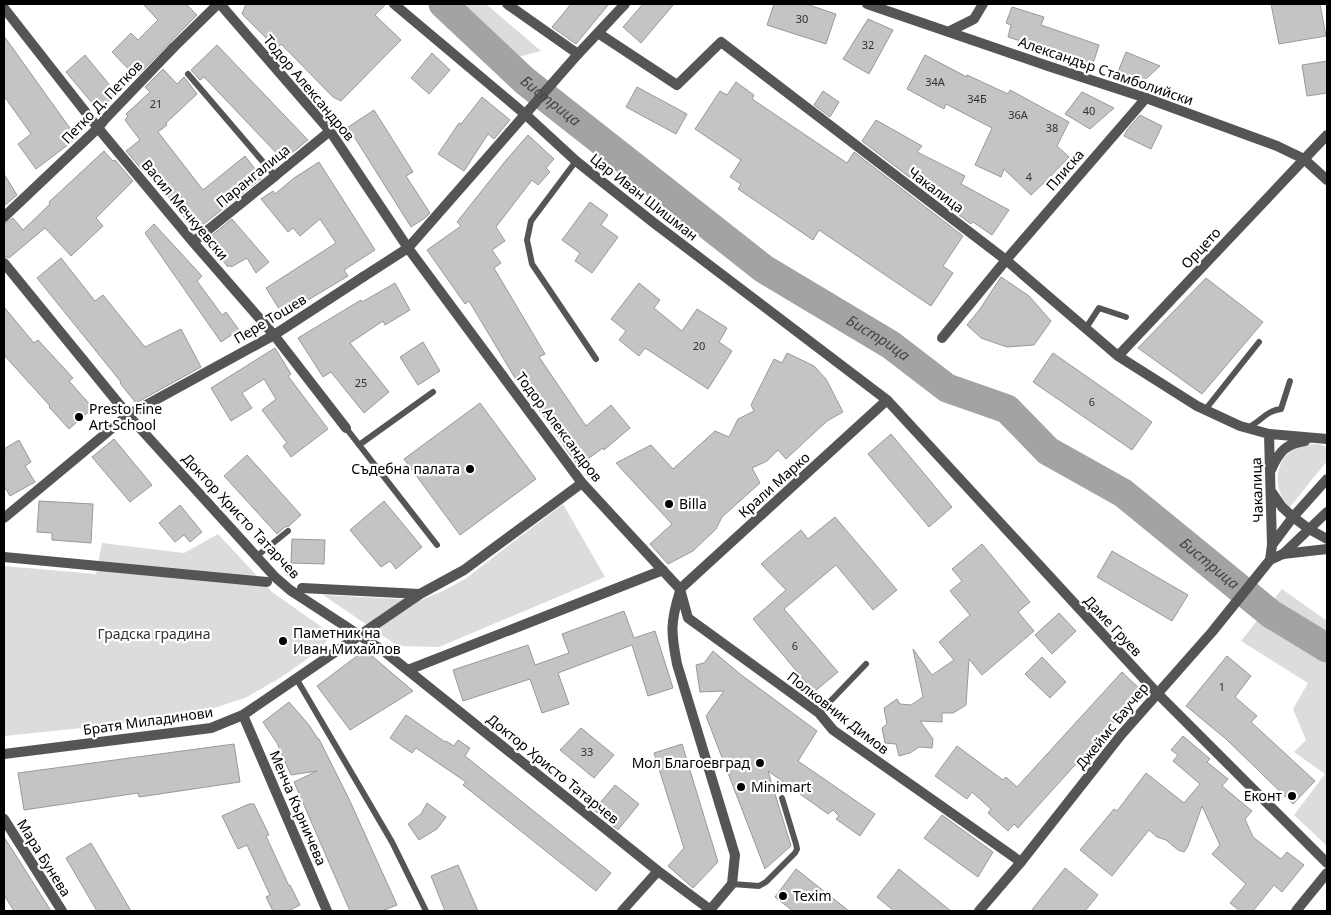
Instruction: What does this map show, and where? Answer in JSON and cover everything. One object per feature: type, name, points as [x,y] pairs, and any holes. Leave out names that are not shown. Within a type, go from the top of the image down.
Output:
[{"type":"street","name":"Петко Д. Петков","points":[[4,217],[98,128],[173,48],[219,4]]},
{"type":"street","name":"Тодор Александров","points":[[219,4],[330,130],[408,248],[582,482],[680,589]]},
{"type":"street","name":"Цар Иван Шишман","points":[[394,4],[526,114],[576,161],[654,223],[887,400]]},
{"type":"street","points":[[507,4],[578,54]]},
{"type":"street","name":"Пере Тошев","points":[[4,518],[128,415],[274,335],[408,248],[578,54],[625,4]]},
{"type":"street","name":"Александър Стамболийски","points":[[867,4],[1146,98],[1277,146],[1304,159],[1327,180]]},
{"type":"street","points":[[950,32],[974,19],[983,4]]},
{"type":"street","name":"Васил Мечкуевски","points":[[4,8],[98,128],[274,335],[346,428]]},
{"type":"street","name":"Чакалица","points":[[598,33],[677,85],[721,42],[1006,260],[1118,356],[1169,390],[1205,410],[1247,428],[1269,434],[1322,439]]},
{"type":"street","name":"Плиска","points":[[942,338],[1006,260],[1146,98]]},
{"type":"street","name":"Парангалица","points":[[193,242],[330,130]]},
{"type":"street","name":"Орцето","points":[[1118,356],[1327,135]]},
{"type":"street","name":"Доктор Христо Татарчев","points":[[4,262],[128,415],[266,566],[271,580],[360,635],[408,670],[658,871],[711,911]]},
{"type":"street","name":"Крали Марко","points":[[680,589],[887,400]]},
{"type":"street","name":"Даме Груев","points":[[887,400],[1157,693],[1327,863]]},
{"type":"street","name":"Чакалица","points":[[1269,434],[1272,545]]},
{"type":"street","points":[[1270,473],[1275,461],[1288,446],[1322,439]]},
{"type":"street","points":[[1270,560],[1272,545],[1293,517],[1327,479]]},
{"type":"street","points":[[360,635],[420,594],[464,570],[582,482]]},
{"type":"street","points":[[1270,488],[1282,507],[1293,517],[1327,539]]},
{"type":"street","name":"Джеймс Баучер","points":[[979,911],[1021,862],[1121,735],[1218,624],[1270,560],[1284,554],[1327,512]]},
{"type":"street","points":[[1284,554],[1327,549]]},
{"type":"street","points":[[4,557],[271,580]]},
{"type":"street","points":[[408,670],[662,570]]},
{"type":"street","points":[[302,588],[420,594]]},
{"type":"street","points":[[680,589],[674,611],[671,634],[677,664],[735,855],[732,884],[711,911]]},
{"type":"street","name":"Полковник Димов","points":[[680,589],[688,618],[819,713],[833,730],[1021,862]]},
{"type":"street","name":"Братя Миладинови","points":[[4,754],[211,728],[243,715],[360,635]]},
{"type":"street","name":"Менча Кърничева","points":[[243,715],[327,911]]},
{"type":"street","name":"Мара Бунева","points":[[4,819],[62,911]]},
{"type":"street","points":[[622,911],[658,871]]},
{"type":"street","points":[[1296,911],[1327,873]]},
{"type":"lane","points":[[188,74],[275,176]]},
{"type":"lane","points":[[576,161],[531,221],[527,240],[532,264],[596,359]]},
{"type":"lane","points":[[1086,328],[1099,308],[1126,317]]},
{"type":"lane","points":[[1205,410],[1259,342]]},
{"type":"lane","points":[[1247,428],[1254,425],[1266,413],[1281,409],[1290,382]]},
{"type":"lane","points":[[359,445],[433,392]]},
{"type":"lane","points":[[346,428],[437,545]]},
{"type":"lane","points":[[257,556],[288,531]]},
{"type":"lane","points":[[819,713],[866,664]]},
{"type":"lane","points":[[296,678],[392,842],[426,911]]},
{"type":"lane","points":[[732,884],[759,886],[766,882],[795,853],[797,849],[796,844],[782,798]]},
{"type":"green space","points":[[433,4],[486,4],[541,51],[511,59],[444,16]]},
{"type":"green space","points":[[1310,444],[1327,447],[1327,461],[1290,507],[1281,495],[1279,487],[1278,479],[1281,463],[1291,451]]},
{"type":"green space","points":[[563,504],[605,577],[439,647],[398,646],[323,595],[421,600],[465,579]]},
{"type":"green space","name":"Градска градина","points":[[218,534],[272,592],[333,635],[310,657],[280,678],[245,698],[208,710],[101,726],[4,736],[4,566],[96,574],[102,543],[184,553]]},
{"type":"green space","points":[[1282,589],[1327,621],[1327,846],[1294,815],[1325,774],[1294,752],[1306,740],[1293,709],[1308,683],[1241,641]]},
{"type":"building","points":[[143,4],[186,4],[197,15],[136,77],[112,52],[131,33],[138,40],[158,20]]},
{"type":"building","points":[[246,4],[386,4],[375,15],[401,40],[341,101],[333,97],[281,44],[277,49],[242,14]]},
{"type":"building","points":[[571,4],[609,4],[576,44],[552,27]]},
{"type":"building","points":[[643,4],[674,4],[641,43],[623,27]]},
{"type":"building","points":[[774,4],[806,4],[836,14],[826,44],[767,25]]},
{"type":"building","points":[[1271,4],[1320,4],[1326,36],[1279,44]]},
{"type":"building","points":[[1012,7],[1044,17],[1041,25],[1099,45],[1091,70],[1031,50],[1033,45],[1008,37],[1011,25],[1006,23]]},
{"type":"building","points":[[868,19],[893,30],[869,74],[843,59]]},
{"type":"building","points":[[4,36],[77,138],[36,169],[18,144],[31,134],[4,96]]},
{"type":"building","points":[[217,45],[308,140],[283,160],[204,77],[200,80],[191,70]]},
{"type":"building","points":[[1126,52],[1160,66],[1137,87],[1115,79]]},
{"type":"building","points":[[432,53],[450,70],[429,94],[411,78]]},
{"type":"building","points":[[85,55],[117,94],[98,110],[66,72]]},
{"type":"building","points":[[925,55],[967,77],[967,75],[1008,94],[1010,90],[1069,122],[1057,146],[1069,157],[1031,195],[1004,169],[1001,177],[975,165],[992,128],[946,104],[944,109],[907,89]]},
{"type":"building","points":[[1327,61],[1327,93],[1307,96],[1302,65]]},
{"type":"building","points":[[163,69],[177,84],[184,77],[197,94],[158,132],[203,190],[245,156],[262,178],[195,231],[146,168],[143,171],[126,151],[140,140],[125,120],[128,116],[126,114],[150,92],[145,87]]},
{"type":"building","points":[[736,82],[754,95],[752,99],[847,163],[854,152],[963,236],[943,266],[953,273],[931,306],[819,230],[813,240],[738,189],[741,184],[730,177],[741,160],[695,129],[720,91],[727,95]]},
{"type":"building","points":[[637,87],[687,114],[676,134],[626,107]]},
{"type":"building","points":[[823,91],[839,102],[830,117],[814,105]]},
{"type":"building","points":[[1082,92],[1114,108],[1090,129],[1065,114]]},
{"type":"building","points":[[482,97],[510,120],[494,139],[488,134],[464,171],[438,154],[459,123],[461,124]]},
{"type":"building","points":[[374,110],[413,172],[406,176],[430,213],[411,227],[348,127]]},
{"type":"building","points":[[1140,115],[1162,126],[1151,149],[1124,136]]},
{"type":"building","points":[[876,120],[922,146],[917,152],[965,176],[961,184],[1009,210],[992,235],[973,222],[971,224],[862,141]]},
{"type":"building","points":[[528,135],[554,159],[546,168],[550,172],[538,185],[532,180],[496,227],[505,241],[492,250],[501,263],[494,268],[545,354],[539,357],[586,426],[611,405],[630,428],[604,450],[603,448],[578,466],[520,382],[518,383],[469,301],[465,304],[427,250],[461,226],[457,222]]},
{"type":"building","points":[[104,151],[113,161],[115,160],[133,181],[96,218],[103,226],[71,256],[45,228],[9,258],[4,256],[4,224],[13,218],[23,230],[50,204],[49,202]]},
{"type":"building","points":[[319,162],[375,250],[344,270],[348,276],[283,315],[266,288],[336,243],[320,219],[300,236],[293,228],[288,232],[261,199],[273,191],[275,194],[294,178]]},
{"type":"building","points":[[4,174],[17,195],[4,206]]},
{"type":"building","points":[[590,202],[608,215],[601,225],[618,237],[592,273],[575,261],[580,253],[562,240]]},
{"type":"building","points":[[232,219],[269,262],[256,273],[247,258],[228,267],[206,240]]},
{"type":"building","points":[[154,224],[202,276],[197,281],[222,315],[226,312],[239,330],[221,342],[145,233]]},
{"type":"building","points":[[61,258],[95,301],[103,295],[145,347],[181,329],[201,367],[136,403],[37,278]]},
{"type":"building","points":[[1001,277],[1029,296],[1051,321],[1034,345],[1007,347],[981,338],[967,325]]},
{"type":"building","points":[[1206,278],[1263,322],[1202,394],[1138,348]]},
{"type":"building","points":[[395,283],[410,310],[385,325],[383,321],[350,343],[389,392],[364,413],[331,372],[323,377],[298,338],[361,300],[362,302]]},
{"type":"building","points":[[639,283],[660,300],[654,308],[682,331],[697,309],[727,328],[719,342],[732,351],[708,389],[645,348],[639,356],[619,340],[626,331],[611,319]]},
{"type":"building","points":[[4,307],[34,343],[38,340],[73,378],[69,381],[93,408],[69,429],[4,355]]},
{"type":"building","points":[[423,342],[440,371],[418,385],[400,357]]},
{"type":"building","points":[[275,348],[291,374],[288,376],[328,429],[291,457],[283,446],[287,443],[262,410],[276,399],[264,379],[242,393],[252,408],[231,421],[211,388]]},
{"type":"building","points":[[787,353],[814,366],[826,379],[843,412],[827,421],[786,459],[778,450],[767,461],[752,468],[760,483],[722,517],[716,529],[693,551],[668,564],[650,544],[672,524],[616,463],[651,445],[673,469],[715,431],[729,437],[738,419],[754,411],[751,405],[774,359],[782,363]]},
{"type":"building","points":[[1053,353],[1152,422],[1132,450],[1033,382]]},
{"type":"building","name":"Съдебна палата","points":[[480,403],[536,479],[460,535],[404,459]]},
{"type":"building","points":[[891,434],[952,507],[929,527],[868,454]]},
{"type":"building","points":[[114,439],[152,485],[130,502],[92,457]]},
{"type":"building","points":[[19,440],[31,462],[25,466],[35,482],[10,496],[4,486],[4,449]]},
{"type":"building","points":[[247,455],[301,515],[277,534],[224,476]]},
{"type":"building","points":[[39,501],[93,504],[91,543],[52,540],[52,533],[37,532]]},
{"type":"building","points":[[384,501],[422,547],[396,569],[390,561],[381,567],[350,530]]},
{"type":"building","points":[[180,505],[202,532],[190,542],[184,535],[175,542],[159,523]]},
{"type":"building","points":[[835,517],[897,590],[873,610],[836,565],[784,609],[838,672],[814,692],[753,619],[786,590],[761,564],[801,530],[808,539]]},
{"type":"building","points":[[292,539],[325,540],[324,564],[291,563]]},
{"type":"building","points":[[982,544],[1030,602],[1018,612],[1034,631],[982,675],[969,659],[966,705],[953,713],[942,713],[942,722],[920,721],[933,739],[932,748],[919,747],[910,753],[899,756],[896,744],[885,743],[882,728],[887,724],[884,708],[897,699],[900,704],[911,705],[923,697],[913,649],[932,675],[954,660],[939,642],[970,615],[950,591],[962,581],[952,569]]},
{"type":"building","points":[[1112,551],[1188,595],[1172,621],[1097,577]]},
{"type":"building","points":[[624,611],[634,638],[655,631],[673,688],[648,696],[632,645],[558,673],[569,704],[542,713],[530,679],[463,701],[453,670],[528,645],[535,665],[569,653],[562,634]]},
{"type":"building","points":[[1059,613],[1076,631],[1052,654],[1035,635]]},
{"type":"building","points":[[365,650],[413,691],[350,730],[317,686]]},
{"type":"building","name":"Мол Благоевград","points":[[713,651],[740,674],[817,731],[798,761],[875,814],[860,836],[836,819],[839,816],[833,810],[828,814],[768,771],[791,846],[765,869],[706,716],[724,691],[700,692],[696,665],[704,663]]},
{"type":"building","points":[[1227,656],[1251,676],[1235,697],[1257,716],[1251,722],[1315,781],[1293,804],[1226,739],[1186,706]]},
{"type":"building","points":[[1042,657],[1066,682],[1050,698],[1025,674]]},
{"type":"building","points":[[1122,672],[1142,691],[1018,828],[1014,824],[1008,831],[988,813],[991,809],[972,792],[967,799],[935,776],[957,746],[1003,780],[1006,777],[1017,787]]},
{"type":"building","points":[[289,702],[319,739],[349,799],[397,905],[382,911],[350,911],[294,782],[317,771],[291,775],[277,743],[263,722]]},
{"type":"building","points":[[406,715],[445,742],[454,746],[458,740],[470,748],[465,756],[611,873],[596,891],[463,785],[466,782],[416,748],[412,753],[390,738]]},
{"type":"building","points":[[581,728],[614,755],[594,778],[560,750]]},
{"type":"building","points":[[1183,736],[1210,759],[1207,762],[1228,779],[1222,786],[1252,811],[1245,819],[1253,837],[1281,859],[1287,852],[1304,865],[1282,892],[1274,885],[1253,911],[1240,911],[1230,903],[1246,884],[1212,854],[1220,845],[1202,806],[1188,846],[1184,852],[1178,850],[1166,840],[1157,837],[1149,830],[1112,876],[1080,850],[1114,809],[1117,811],[1146,773],[1184,803],[1200,784],[1173,761],[1178,755],[1171,750]]},
{"type":"building","points":[[234,744],[240,782],[139,797],[138,793],[24,810],[18,773]]},
{"type":"building","points":[[682,744],[718,862],[693,888],[668,866],[684,848],[654,753]]},
{"type":"building","points":[[615,785],[639,804],[618,830],[594,810]]},
{"type":"building","points":[[427,803],[446,817],[437,829],[419,840],[408,824],[421,814]]},
{"type":"building","points":[[249,804],[254,804],[269,835],[266,836],[300,905],[288,911],[273,911],[266,897],[270,895],[247,845],[238,849],[222,816]]},
{"type":"building","points":[[942,815],[993,852],[978,877],[924,838]]},
{"type":"building","points":[[4,837],[51,911],[14,911],[4,895]]},
{"type":"building","points":[[91,843],[131,911],[97,911],[66,858]]},
{"type":"building","points":[[458,865],[478,911],[445,911],[431,876]]},
{"type":"building","points":[[1065,868],[1098,895],[1085,911],[1031,911]]},
{"type":"building","points":[[796,869],[849,911],[793,911],[775,897]]},
{"type":"building","points":[[899,869],[951,911],[894,911],[877,897]]},
{"type":"waterway","name":"Бистрица","points":[[443,4],[525,81],[764,269],[891,345],[947,388],[1007,409],[1048,451],[1123,493],[1271,614],[1327,648]]},
{"type":"place","name":"Presto Fine Art School","points":[[79,417]]},
{"type":"place","name":"Съдебна палата","points":[[470,469]]},
{"type":"place","name":"Billa","points":[[669,504]]},
{"type":"place","name":"Паметник на Иван Михайлов","points":[[283,641]]},
{"type":"place","name":"Мол Благоевград","points":[[760,763]]},
{"type":"place","name":"Minimart","points":[[741,787]]},
{"type":"place","name":"Еконт","points":[[1292,796]]},
{"type":"place","name":"Texim","points":[[783,896]]}]
